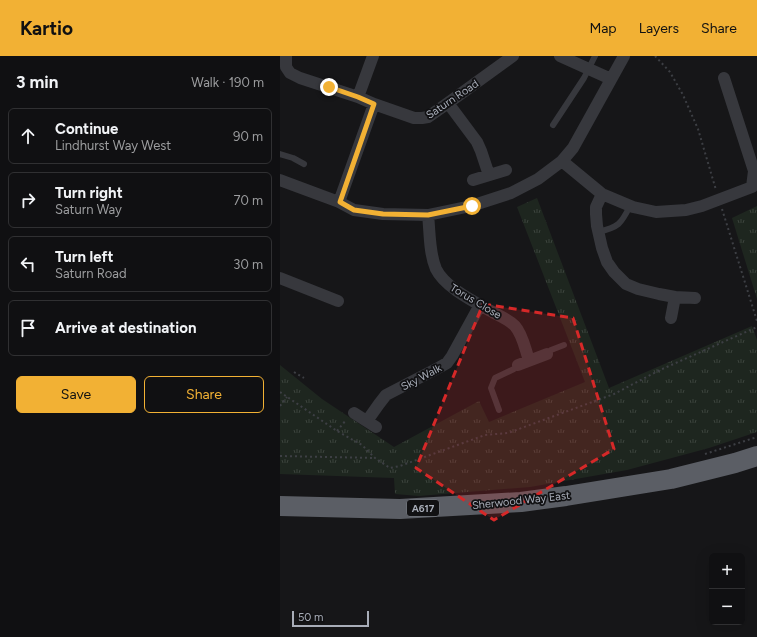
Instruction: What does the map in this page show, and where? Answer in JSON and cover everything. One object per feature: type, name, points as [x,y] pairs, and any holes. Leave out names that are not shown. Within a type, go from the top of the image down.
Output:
[{"type":"highway","name":"Sherwood Way East","points":[[280,506],[400,510],[521,502],[671,479],[757,456]]},
{"type":"street","points":[[358,97],[373,56]]},
{"type":"street","name":"Saturn Road","points":[[284,57],[286,67],[290,73],[300,78],[358,97],[414,118],[422,118],[428,117],[513,56]]},
{"type":"street","points":[[560,56],[611,79]]},
{"type":"street","points":[[280,180],[340,202],[354,210],[383,214],[428,215],[472,206],[511,193],[538,179],[562,161],[573,148],[624,56]]},
{"type":"street","points":[[562,161],[602,194],[630,206],[656,212],[686,210],[702,206],[752,187],[754,171],[724,78]]},
{"type":"street","points":[[448,103],[477,142],[489,175]]},
{"type":"street","points":[[340,202],[374,104]]},
{"type":"street","points":[[473,180],[506,170]]},
{"type":"street","points":[[602,194],[596,207],[598,232],[607,262],[614,272],[626,284],[659,294],[674,297],[695,298]]},
{"type":"street","name":"Torus Close","points":[[428,215],[432,254],[441,278],[450,286],[506,319],[516,327],[529,360]]},
{"type":"street","points":[[280,278],[338,301]]},
{"type":"street","points":[[671,318],[674,297]]},
{"type":"street","name":"Sky Walk","points":[[351,415],[372,424],[379,404],[386,395],[447,363],[480,305]]},
{"type":"street","points":[[518,365],[547,354]]},
{"type":"lane","points":[[553,125],[584,78],[595,56]]},
{"type":"lane","points":[[280,154],[293,158],[304,164]]},
{"type":"lane","points":[[598,232],[610,229],[619,224],[630,206]]},
{"type":"lane","points":[[547,354],[551,350],[564,345]]},
{"type":"lane","points":[[499,410],[491,388],[495,378],[514,369],[518,365]]},
{"type":"path","points":[[655,56],[670,72],[684,95],[698,129],[757,321]]},
{"type":"path","points":[[280,392],[337,431],[362,445],[375,458],[390,468],[400,466],[485,434],[508,433],[614,394],[660,370],[757,327]]},
{"type":"path","points":[[294,372],[304,378]]},
{"type":"path","points":[[280,406],[287,397]]},
{"type":"path","points":[[337,431],[351,415]]},
{"type":"path","points":[[699,456],[757,437]]},
{"type":"path","points":[[280,456],[375,458]]},
{"type":"highlighted area","points":[[483,304],[573,318],[614,449],[494,520],[416,468]]},
{"type":"green space","points":[[537,198],[609,388],[752,326],[757,340],[757,432],[709,448],[627,470],[530,487],[419,496],[395,494],[394,478],[280,474],[280,365],[322,399],[394,447],[479,401],[489,422],[585,382],[517,207]]},
{"type":"green space","points":[[757,206],[757,299],[732,218]]},
{"type":"route","points":[[329,87],[374,104],[340,202],[354,210],[383,214],[428,215],[472,206]]}]
